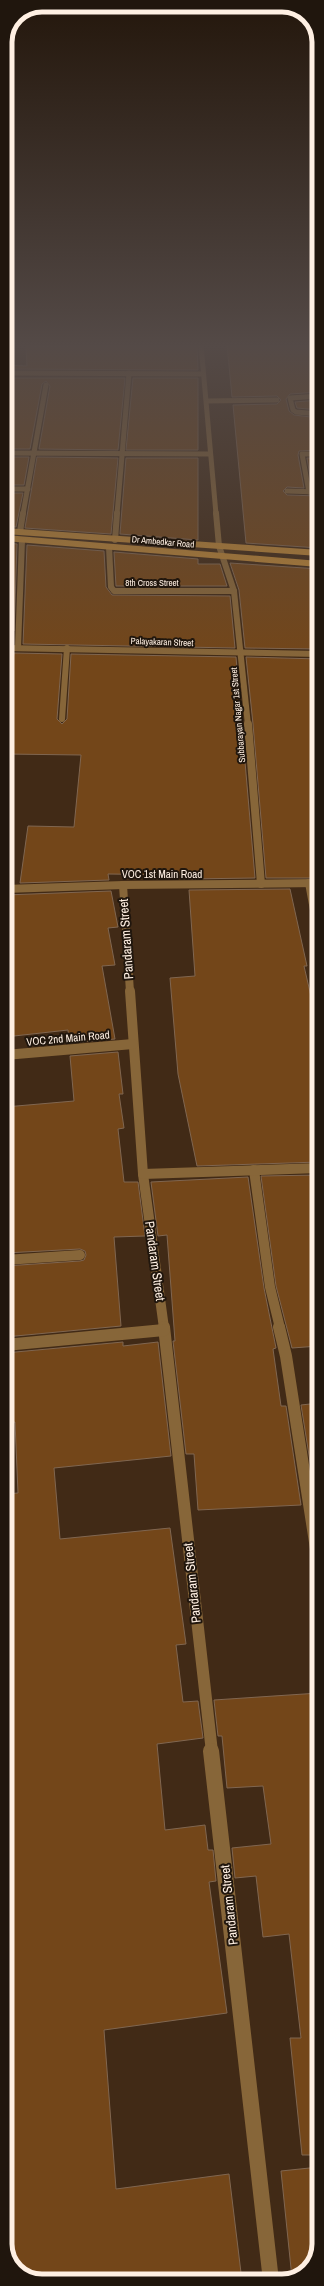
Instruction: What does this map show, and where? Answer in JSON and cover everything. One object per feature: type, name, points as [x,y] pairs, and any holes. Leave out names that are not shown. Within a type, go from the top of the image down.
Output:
[{"type":"main road","name":"Dr Ambedkar Road","points":[[12,531],[115,540],[312,553]]},
{"type":"main road","name":"Dr Ambedkar Road","points":[[12,539],[312,563]]},
{"type":"street","points":[[115,540],[124,452]]},
{"type":"street","points":[[12,453],[124,452],[210,454]]},
{"type":"street","points":[[20,532],[35,453]]},
{"type":"street","name":"Subbarayan Nagar 1st Street","points":[[210,454],[219,546],[234,591],[242,653],[261,884]]},
{"type":"street","points":[[287,492],[309,492],[302,454],[312,454]]},
{"type":"street","points":[[12,488],[28,489]]},
{"type":"street","points":[[18,648],[22,540]]},
{"type":"street","name":"8th Cross Street","points":[[109,547],[111,587],[114,591],[234,591]]},
{"type":"street","name":"Palayakaran Street","points":[[12,648],[312,654]]},
{"type":"street","points":[[62,720],[67,648]]},
{"type":"street","points":[[309,883],[312,900]]},
{"type":"street","name":"VOC 1st Main Road","points":[[12,889],[123,885],[309,883]]},
{"type":"street","name":"Pandaram Street","points":[[123,885],[143,1174],[164,1330],[270,2274]]},
{"type":"street","name":"VOC 2nd Main Road","points":[[12,1054],[133,1044]]},
{"type":"street","points":[[143,1174],[312,1168]]},
{"type":"street","points":[[254,1170],[270,1287],[286,1356],[312,1523]]},
{"type":"street","points":[[12,1260],[80,1255]]},
{"type":"street","points":[[12,1343],[164,1330]]},
{"type":"building","points":[[237,452],[299,452],[298,455],[304,488],[287,487],[283,491],[287,495],[312,496],[312,548],[246,543]]},
{"type":"building","points":[[12,457],[29,457],[24,485],[12,485]]},
{"type":"building","points":[[37,457],[118,458],[111,534],[25,528]]},
{"type":"building","points":[[126,458],[198,458],[198,540],[120,534]]},
{"type":"building","points":[[307,458],[312,458],[312,488]]},
{"type":"building","points":[[12,493],[23,493],[16,527],[12,527]]},
{"type":"building","points":[[12,544],[17,544],[14,631],[12,631]]},
{"type":"building","points":[[27,545],[104,551],[106,587],[112,595],[230,596],[235,648],[23,644]]},
{"type":"building","points":[[114,552],[198,559],[198,564],[220,564],[227,586],[116,586]]},
{"type":"building","points":[[230,563],[312,569],[312,649],[245,648],[239,590]]},
{"type":"building","points":[[14,653],[62,654],[57,719],[62,724],[67,719],[71,654],[236,657],[255,878],[188,879],[187,875],[108,874],[109,880],[20,883],[28,826],[74,827],[81,755],[12,754],[12,668]]},
{"type":"building","points":[[246,657],[312,659],[312,878],[266,878]]},
{"type":"building","points":[[290,889],[307,966],[304,966],[312,1001],[312,1162],[197,1166],[178,1074],[170,978],[195,976],[189,890]]},
{"type":"building","points":[[111,891],[118,927],[108,928],[115,965],[102,966],[115,1039],[69,1043],[68,1030],[12,1036],[12,895]]},
{"type":"building","points":[[118,1052],[123,1094],[119,1094],[124,1128],[118,1129],[124,1182],[138,1182],[145,1236],[114,1237],[121,1326],[12,1336],[12,1266],[80,1261],[84,1260],[86,1255],[85,1251],[80,1249],[12,1253],[12,1106],[74,1101],[70,1056]]},
{"type":"building","points":[[312,1175],[312,1347],[292,1348],[276,1286],[261,1176]]},
{"type":"building","points":[[248,1177],[264,1288],[276,1348],[273,1349],[281,1406],[286,1406],[301,1505],[198,1510],[194,1454],[186,1454],[173,1341],[175,1341],[167,1235],[158,1236],[151,1182]]},
{"type":"building","points":[[123,1342],[123,1346],[158,1342],[171,1456],[54,1468],[60,1539],[170,1528],[186,1644],[176,1645],[183,1702],[198,1701],[203,1738],[157,1744],[165,1830],[205,1825],[208,1850],[213,1850],[216,1881],[209,1882],[227,2013],[104,2030],[116,2189],[229,2174],[241,2274],[40,2274],[24,2268],[15,2257],[12,2248],[12,1493],[18,1493],[15,1422],[12,1422],[12,1352]]},
{"type":"building","points":[[312,1404],[312,1474],[301,1405]]},
{"type":"building","points":[[312,1693],[312,2155],[302,2155],[290,2038],[301,2038],[289,1934],[263,1937],[256,1876],[235,1878],[232,1848],[271,1844],[263,1786],[227,1788],[222,1736],[218,1736],[214,1700]]},
{"type":"building","points":[[312,2168],[311,2250],[305,2264],[291,2272],[281,2171]]}]
